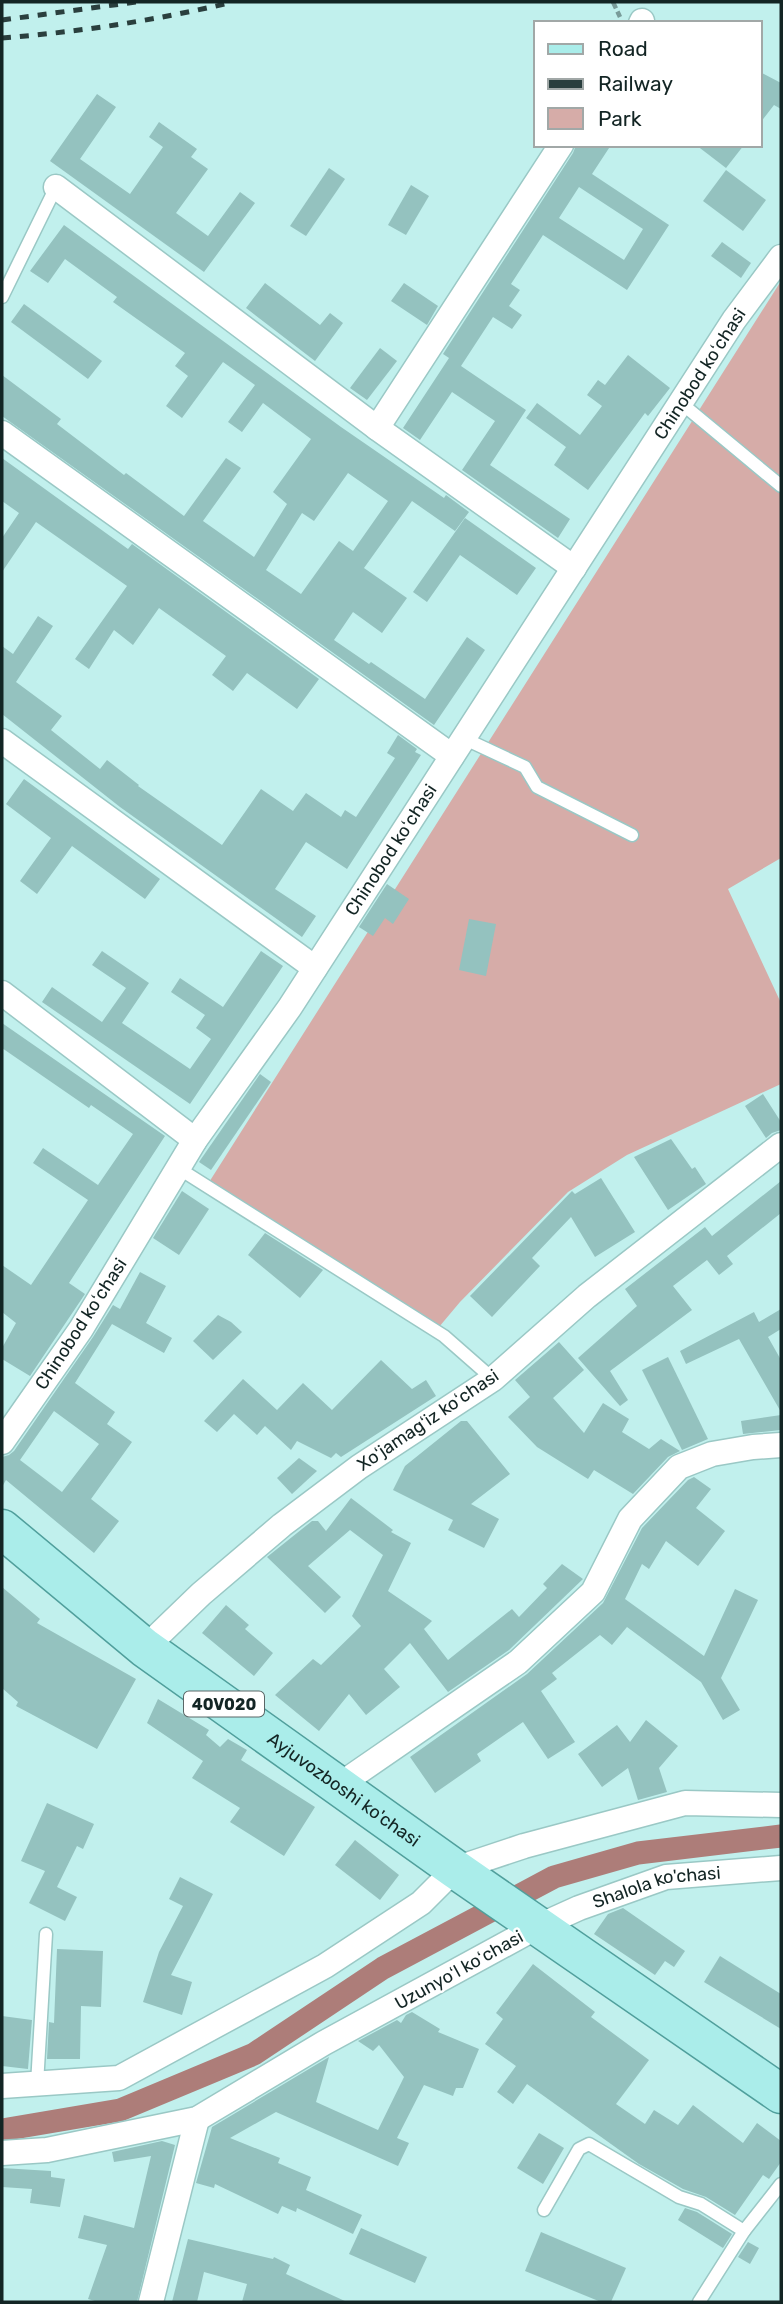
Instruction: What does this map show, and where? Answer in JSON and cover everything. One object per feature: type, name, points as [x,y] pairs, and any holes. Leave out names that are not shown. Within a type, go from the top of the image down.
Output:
[{"type":"main road","name":"Ayjuvozboshi ko'chasi","points":[[2,1530],[145,1648],[455,1869]]},
{"type":"main road","name":"40V020","points":[[455,1869],[537,1927]]},
{"type":"main road","name":"Uzunyoʻl koʻchasi","points":[[537,1927],[781,2094]]},
{"type":"street","points":[[377,428],[560,147]]},
{"type":"street","points":[[55,187],[377,428],[574,568]]},
{"type":"street","name":"Chinobod koʻchasi","points":[[2,1441],[81,1329],[195,1140],[315,968],[734,320],[781,257]]},
{"type":"street","points":[[2,433],[458,747]]},
{"type":"street","points":[[2,741],[315,968]]},
{"type":"street","points":[[2,993],[195,1140]]},
{"type":"street","name":"Xoʻjamagʻiz koʻchasi","points":[[145,1648],[201,1594],[282,1525],[359,1466],[493,1379],[587,1296],[781,1145]]},
{"type":"street","points":[[338,1786],[518,1662],[593,1591],[630,1518],[679,1467],[712,1454],[781,1445]]},
{"type":"street","points":[[2,2086],[119,2078],[325,1966],[421,1903],[455,1869],[524,1846],[685,1803],[781,1805]]},
{"type":"street","name":"Shalola ko'chasi","points":[[537,1927],[579,1908],[666,1877],[781,1868]]},
{"type":"street","name":"Uzunyoʻl koʻchasi","points":[[2,2153],[47,2150],[197,2119],[324,2043],[537,1927]]},
{"type":"street","points":[[151,2302],[197,2119]]},
{"type":"lane","points":[[2,297],[55,187]]},
{"type":"lane","points":[[681,403],[781,486]]},
{"type":"lane","points":[[458,747],[525,767],[537,787],[632,835]]},
{"type":"lane","points":[[178,1168],[444,1336],[493,1379]]},
{"type":"lane","points":[[37,2084],[46,1934]]},
{"type":"lane","points":[[544,2210],[579,2149],[589,2144],[679,2197],[701,2204],[744,2231]]},
{"type":"lane","points":[[699,2302],[744,2231],[781,2184]]},
{"type":"green space","points":[[781,281],[781,858],[728,889],[781,1003],[781,1084],[627,1155],[568,1192],[439,1327],[206,1187]]},
{"type":"building","points":[[762,73],[781,83],[781,109],[774,105],[762,120]]},
{"type":"building","points":[[97,94],[116,107],[80,159],[130,194],[163,147],[149,137],[159,122],[197,149],[191,157],[208,169],[176,213],[208,236],[240,192],[255,203],[204,272],[50,161]]},
{"type":"building","points":[[575,147],[610,147],[592,174],[669,225],[627,290],[543,235],[511,284],[520,290],[509,306],[522,315],[512,329],[493,317],[461,366],[526,410],[490,465],[570,519],[558,538],[462,470],[495,421],[452,392],[420,440],[403,428],[449,358],[443,354]],"holes":[[[579,187],[643,229],[624,260],[559,218]]]},
{"type":"building","points":[[699,147],[742,147],[726,168]]},
{"type":"building","points":[[329,168],[345,179],[306,236],[290,226]]},
{"type":"building","points":[[726,170],[766,200],[743,231],[703,201]]},
{"type":"building","points":[[411,185],[429,196],[406,235],[388,225]]},
{"type":"building","points":[[64,225],[341,427],[444,498],[446,495],[469,512],[455,531],[412,501],[364,568],[407,598],[382,633],[353,612],[334,640],[425,699],[467,637],[485,650],[434,725],[2,416],[2,375],[61,419],[57,424],[184,516],[226,458],[241,468],[203,521],[254,557],[287,504],[273,492],[311,439],[263,403],[242,432],[228,422],[255,385],[223,362],[182,418],[166,406],[188,376],[175,366],[185,353],[113,302],[117,297],[65,259],[48,283],[30,271]],"holes":[[[348,473],[388,501],[353,551],[339,541],[301,594],[266,570],[302,513],[314,521]]]},
{"type":"building","points":[[722,242],[751,263],[741,278],[711,256]]},
{"type":"building","points":[[265,283],[320,325],[330,313],[343,323],[315,361],[246,308]]},
{"type":"building","points":[[404,283],[438,306],[427,325],[391,301]]},
{"type":"building","points":[[24,304],[102,361],[88,379],[11,322]]},
{"type":"building","points":[[380,348],[397,361],[367,400],[350,388]]},
{"type":"building","points":[[628,355],[670,388],[648,416],[645,413],[588,490],[554,465],[566,447],[526,418],[537,403],[580,435],[602,406],[587,395],[598,380],[605,385]]},
{"type":"building","points":[[2,458],[128,549],[132,544],[319,679],[297,709],[247,673],[233,691],[212,675],[226,656],[159,608],[133,645],[114,630],[89,669],[75,659],[127,586],[36,522],[2,572],[2,538],[19,513],[2,501]]},
{"type":"building","points":[[465,518],[536,568],[517,595],[460,555],[427,602],[413,592]]},
{"type":"building","points":[[38,616],[53,626],[16,682],[62,716],[51,730],[100,769],[107,760],[138,786],[222,845],[261,789],[293,811],[306,793],[341,817],[345,810],[356,817],[395,758],[387,753],[398,735],[417,749],[415,752],[421,755],[347,869],[306,842],[275,889],[316,916],[302,937],[120,807],[2,714],[2,646],[13,654]]},
{"type":"building","points":[[24,779],[160,879],[145,899],[72,846],[37,894],[20,881],[51,838],[6,804]]},
{"type":"building","points":[[387,884],[409,899],[393,924],[385,918],[373,936],[359,927]]},
{"type":"building","points":[[469,919],[496,924],[486,976],[459,970]]},
{"type":"building","points":[[102,951],[149,983],[122,1023],[190,1069],[211,1039],[196,1028],[205,1015],[171,992],[180,978],[223,1007],[261,951],[283,966],[190,1104],[42,1002],[52,987],[102,1022],[126,988],[92,965]]},
{"type":"building","points":[[2,1023],[165,1136],[69,1283],[85,1294],[30,1376],[2,1359],[2,1348],[16,1323],[2,1312],[2,1265],[31,1285],[88,1200],[33,1163],[43,1148],[98,1185],[133,1134],[91,1105],[89,1108],[2,1048]]},
{"type":"building","points":[[260,1074],[271,1082],[211,1170],[199,1162]]},
{"type":"building","points":[[763,1094],[781,1122],[781,1130],[766,1138],[745,1106]]},
{"type":"building","points":[[671,1139],[706,1184],[668,1210],[634,1157]]},
{"type":"building","points":[[601,1178],[635,1232],[595,1257],[571,1217],[532,1258],[540,1266],[492,1317],[470,1296],[572,1191],[575,1194]]},
{"type":"building","points":[[781,1181],[781,1213],[727,1256],[733,1264],[719,1275],[707,1260],[673,1286],[692,1310],[610,1371],[628,1400],[620,1406],[578,1358],[637,1306],[625,1289],[705,1227],[712,1236]]},
{"type":"building","points":[[182,1191],[209,1209],[179,1255],[153,1238]]},
{"type":"building","points":[[265,1233],[323,1270],[300,1298],[248,1255]]},
{"type":"building","points":[[140,1272],[166,1286],[146,1323],[172,1338],[164,1353],[112,1324],[75,1383],[115,1412],[107,1424],[132,1442],[91,1499],[119,1521],[94,1553],[6,1480],[2,1487],[2,1457],[14,1451],[113,1305],[120,1309]],"holes":[[[54,1411],[99,1444],[62,1492],[20,1460]]]},
{"type":"building","points":[[781,1309],[781,1329],[768,1337],[781,1360],[781,1412],[739,1339],[686,1364],[680,1351],[754,1312],[759,1322]]},
{"type":"building","points":[[218,1315],[242,1332],[213,1360],[193,1341]]},
{"type":"building","points":[[559,1342],[584,1370],[553,1398],[584,1433],[603,1403],[629,1419],[622,1432],[649,1449],[661,1439],[680,1451],[668,1457],[633,1494],[594,1470],[588,1479],[537,1447],[508,1417],[530,1397],[515,1380]]},
{"type":"building","points":[[668,1357],[708,1439],[682,1450],[642,1370]]},
{"type":"building","points":[[381,1360],[412,1389],[426,1380],[436,1396],[341,1457],[336,1453],[331,1458],[297,1441],[291,1450],[265,1426],[257,1435],[234,1414],[217,1432],[204,1421],[243,1379],[277,1410],[303,1383],[332,1410]]},
{"type":"building","points":[[781,1415],[781,1430],[743,1434],[741,1421]]},
{"type":"building","points":[[461,1421],[467,1421],[510,1474],[471,1504],[499,1519],[484,1548],[448,1530],[453,1520],[393,1490],[405,1466]]},
{"type":"building","points":[[299,1458],[317,1471],[292,1494],[277,1478]]},
{"type":"building","points":[[694,1477],[711,1489],[696,1508],[725,1531],[698,1566],[666,1541],[649,1569],[642,1564],[625,1599],[704,1656],[735,1589],[758,1600],[721,1678],[740,1710],[723,1720],[701,1682],[627,1627],[612,1645],[600,1635],[552,1673],[557,1679],[541,1691],[575,1742],[548,1759],[523,1722],[477,1754],[481,1761],[435,1793],[410,1757],[527,1674],[603,1603],[642,1528]]},
{"type":"building","points":[[351,1498],[393,1530],[391,1532],[411,1543],[388,1591],[432,1621],[424,1629],[448,1660],[512,1609],[519,1617],[547,1588],[543,1584],[562,1564],[583,1579],[509,1650],[448,1692],[410,1643],[384,1669],[400,1687],[366,1715],[349,1694],[319,1731],[275,1695],[313,1659],[321,1665],[361,1626],[352,1616],[383,1555],[350,1530],[308,1566],[341,1597],[325,1613],[267,1557],[312,1521],[318,1521],[326,1531]]},
{"type":"building","points":[[2,1587],[40,1619],[37,1623],[136,1679],[97,1749],[16,1706],[18,1702],[2,1688]]},
{"type":"building","points":[[226,1605],[249,1625],[245,1629],[273,1653],[254,1676],[202,1633]]},
{"type":"building","points":[[158,1699],[209,1730],[206,1735],[220,1747],[228,1739],[247,1750],[241,1760],[315,1807],[284,1856],[230,1822],[240,1808],[192,1778],[203,1761],[147,1723]]},
{"type":"building","points":[[646,1720],[678,1746],[659,1768],[667,1792],[638,1800],[628,1768],[602,1787],[578,1754],[617,1725],[630,1742]]},
{"type":"building","points":[[47,1803],[94,1824],[83,1849],[77,1846],[57,1887],[77,1897],[65,1921],[29,1903],[45,1871],[21,1861]]},
{"type":"building","points":[[355,1840],[399,1875],[380,1900],[335,1865]]},
{"type":"building","points":[[180,1877],[213,1894],[171,1975],[192,1982],[182,2015],[143,2002],[159,1952],[183,1906],[169,1899]]},
{"type":"building","points":[[623,1908],[685,1951],[674,1967],[665,1961],[655,1975],[594,1934],[608,1914]]},
{"type":"building","points":[[57,1949],[103,1951],[101,2007],[81,2006],[80,2059],[47,2059],[49,2022],[54,2023]]},
{"type":"building","points":[[720,1956],[781,1994],[781,2029],[704,1982]]},
{"type":"building","points":[[533,1964],[595,2012],[591,2017],[649,2060],[616,2104],[645,2124],[654,2110],[678,2125],[693,2105],[743,2143],[757,2123],[781,2141],[781,2162],[769,2179],[763,2175],[735,2215],[706,2197],[683,2189],[639,2164],[527,2084],[513,2104],[497,2092],[516,2066],[485,2044],[503,2019],[496,2013]]},
{"type":"building","points":[[412,2012],[440,2029],[438,2032],[479,2049],[463,2088],[456,2088],[453,2096],[424,2085],[397,2138],[409,2143],[398,2166],[276,2112],[230,2138],[280,2158],[278,2163],[311,2177],[306,2190],[362,2215],[353,2234],[297,2208],[296,2212],[282,2206],[278,2214],[215,2184],[214,2188],[196,2183],[212,2127],[329,2057],[316,2102],[378,2130],[404,2077],[379,2045],[373,2051],[358,2041],[397,2020],[401,2023],[406,2015]]},
{"type":"building","points":[[2,2016],[32,2020],[28,2069],[2,2066]]},
{"type":"building","points":[[539,2133],[564,2148],[543,2184],[517,2168]]},
{"type":"building","points":[[162,2141],[175,2145],[137,2302],[98,2302],[88,2299],[107,2245],[78,2238],[84,2215],[134,2228],[151,2156],[114,2162],[112,2152]]},
{"type":"building","points":[[2,2168],[51,2171],[51,2177],[65,2179],[60,2207],[30,2203],[32,2189],[2,2187]]},
{"type":"building","points":[[685,2208],[697,2212],[732,2234],[723,2248],[678,2220]]},
{"type":"building","points":[[361,2228],[427,2257],[415,2283],[349,2254]]},
{"type":"building","points":[[541,2232],[626,2268],[611,2302],[601,2302],[525,2271]]},
{"type":"building","points":[[188,2239],[273,2259],[274,2257],[290,2265],[286,2274],[347,2302],[242,2302],[247,2284],[204,2272],[197,2302],[172,2302]]},
{"type":"building","points":[[748,2242],[759,2248],[750,2264],[738,2257]]},
{"type":"waterway","points":[[2,2130],[120,2110],[254,2054],[383,1968],[554,1877],[638,1853],[781,1836]]},
{"type":"railway","points":[[2,20],[136,2]]},
{"type":"railway","points":[[2,38],[118,24],[233,2]]}]
